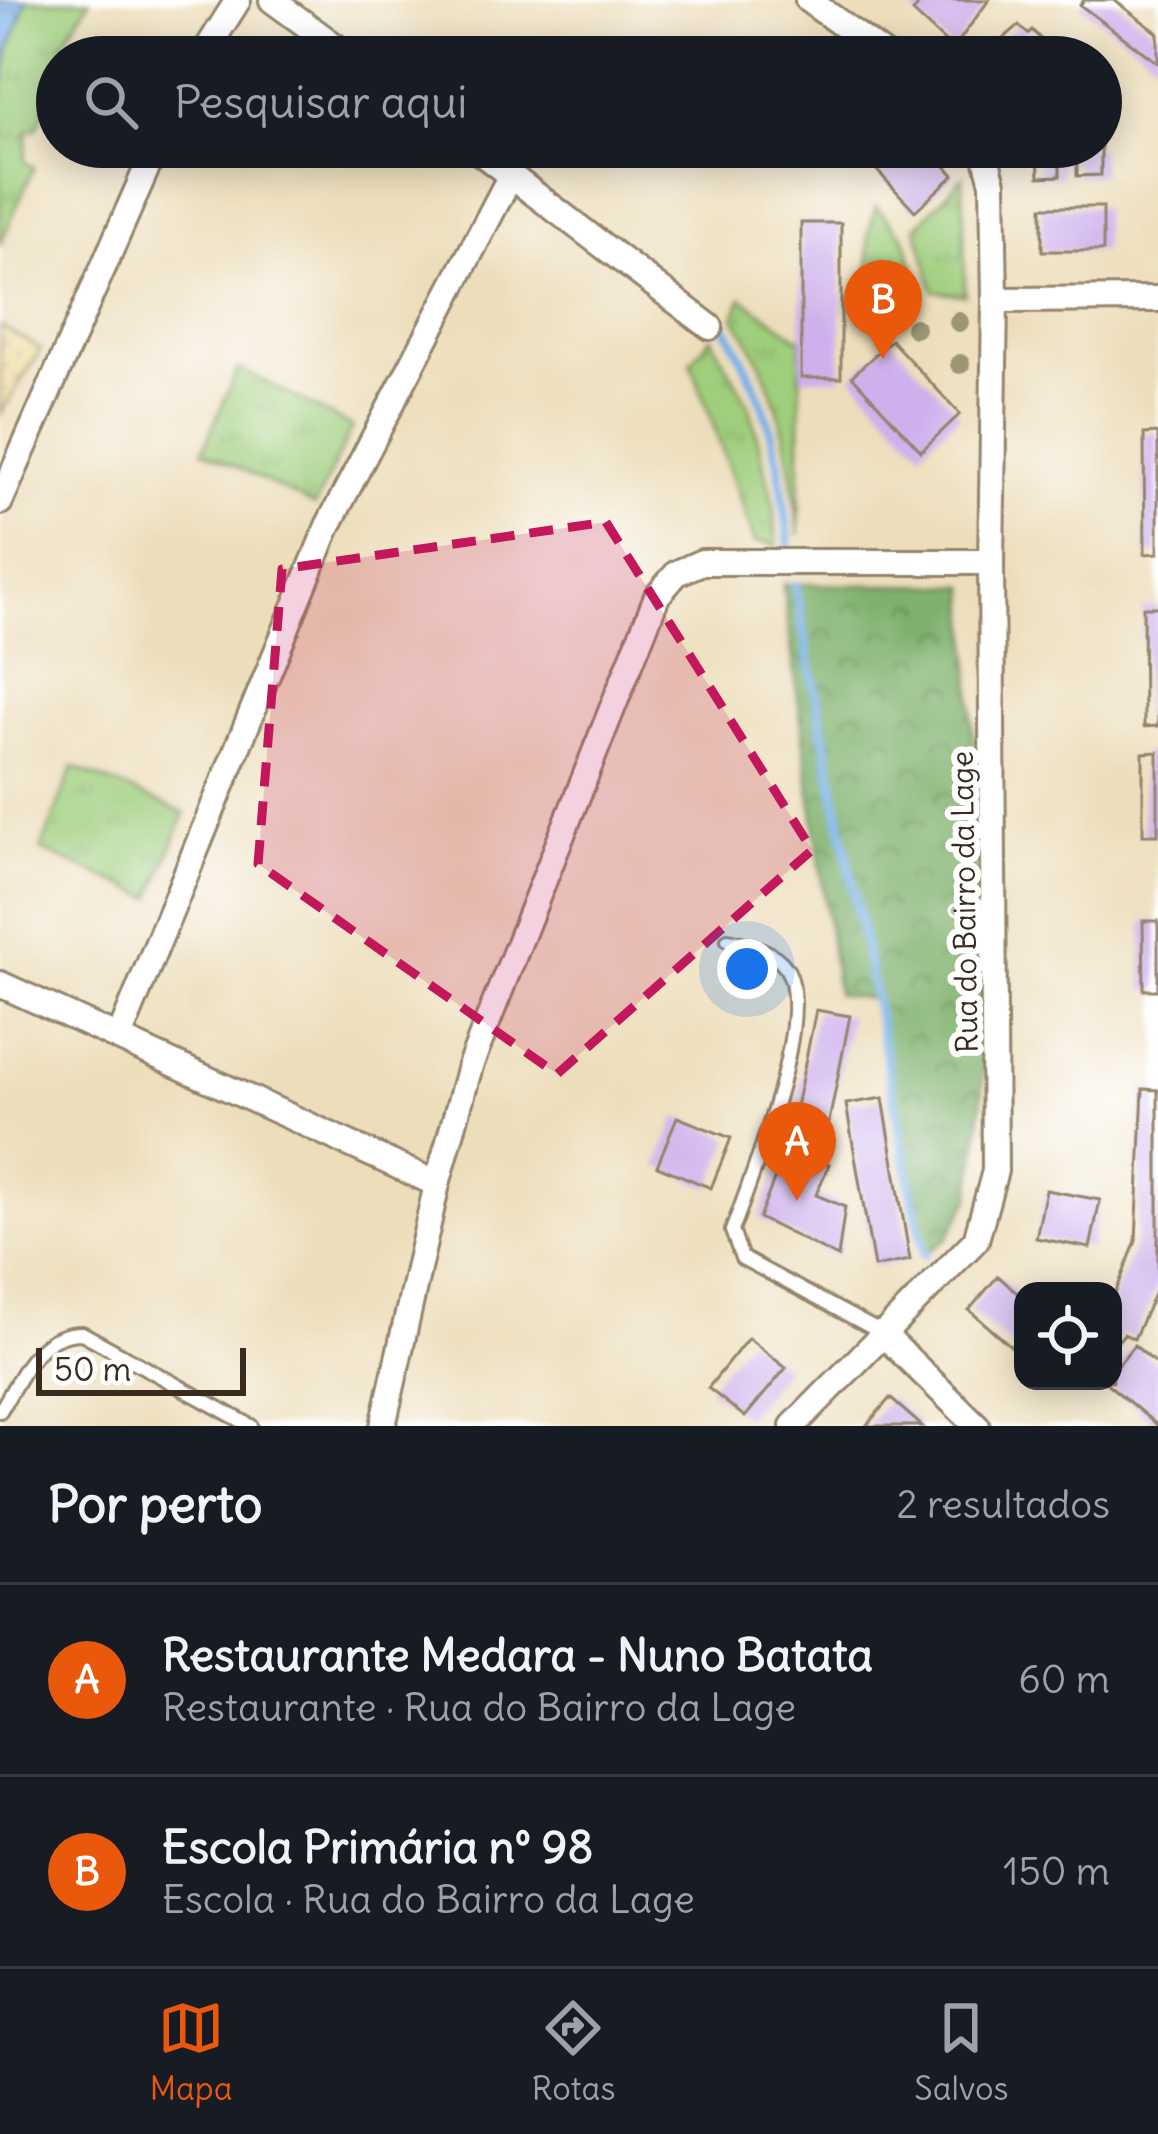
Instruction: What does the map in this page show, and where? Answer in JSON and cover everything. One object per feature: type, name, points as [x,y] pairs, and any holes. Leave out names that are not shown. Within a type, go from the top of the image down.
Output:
[{"type":"street","points":[[215,36],[238,0]]},
{"type":"street","points":[[272,0],[321,36]]},
{"type":"street","points":[[808,0],[858,36]]},
{"type":"street","points":[[0,502],[147,168]]},
{"type":"street","points":[[502,168],[710,327]]},
{"type":"street","name":"Rua do Bairro da Lage","points":[[793,1426],[976,1240],[995,1171],[991,562],[995,300],[989,168]]},
{"type":"street","points":[[119,1038],[328,526],[511,175]]},
{"type":"street","points":[[995,300],[1158,299]]},
{"type":"street","points":[[383,1426],[437,1184],[470,1066],[623,670],[657,596],[677,573],[703,562],[991,562]]},
{"type":"street","points":[[0,984],[437,1184]]},
{"type":"street","points":[[883,1333],[977,1426]]},
{"type":"lane","points":[[728,940],[761,948],[786,968],[792,991],[776,1119],[731,1232],[733,1246],[754,1264],[883,1333]]},
{"type":"lane","points":[[0,1411],[40,1346],[61,1333],[82,1333],[251,1426]]},
{"type":"highlighted area","points":[[606,522],[812,850],[557,1074],[258,864],[282,569]]},
{"type":"green space","points":[[27,0],[90,0],[67,36],[36,36],[36,129],[28,130],[25,162],[34,167],[0,245],[0,104],[9,50]]},
{"type":"green space","points":[[963,177],[965,295],[934,291],[916,227]]},
{"type":"green space","points":[[876,206],[905,238],[920,289],[917,296],[871,296],[868,235]]},
{"type":"green space","points":[[742,298],[801,340],[799,535],[781,421],[763,368],[734,317]]},
{"type":"green space","points":[[711,337],[750,407],[774,506],[777,545],[755,542],[691,362]]},
{"type":"green space","points":[[238,368],[352,427],[315,506],[203,450]]},
{"type":"green space","points":[[783,584],[967,586],[985,1043],[980,1127],[970,1199],[947,1238],[924,1255],[875,1000],[837,994]]},
{"type":"green space","points":[[73,767],[185,813],[152,898],[41,850]]},
{"type":"sand","points":[[0,326],[41,349],[0,415]]},
{"type":"water","points":[[0,0],[27,0],[9,50],[0,104]]},
{"type":"building","points":[[922,0],[989,0],[963,36],[939,36],[913,12]]},
{"type":"building","points":[[1084,0],[1114,0],[1158,33],[1158,63],[1122,36],[1080,5]]},
{"type":"building","points":[[1019,25],[1038,36],[1006,36]]},
{"type":"building","points":[[875,168],[948,168],[954,175],[915,211]]},
{"type":"building","points":[[1039,168],[1060,168],[1060,176],[1039,177]]},
{"type":"building","points":[[1077,168],[1101,168],[1101,175],[1077,176]]},
{"type":"building","points":[[1042,207],[1103,207],[1103,251],[1042,251]]},
{"type":"building","points":[[801,223],[841,223],[841,378],[801,378]]},
{"type":"building","points":[[891,340],[960,414],[921,451],[852,376]]},
{"type":"building","points":[[1158,433],[1158,553],[1145,554],[1144,434]]},
{"type":"building","points":[[1143,607],[1158,607],[1158,726],[1144,727]]},
{"type":"building","points":[[1158,752],[1158,835],[1143,835],[1143,753]]},
{"type":"building","points":[[1143,921],[1158,921],[1158,990],[1144,990]]},
{"type":"building","points":[[816,1010],[850,1016],[826,1137],[791,1131]]},
{"type":"building","points":[[1143,1089],[1158,1090],[1158,1285],[1134,1339],[1122,1336],[1120,1282],[1136,1241]]},
{"type":"building","points":[[883,1098],[910,1260],[874,1267],[846,1104]]},
{"type":"building","points":[[677,1117],[731,1138],[711,1188],[657,1166]]},
{"type":"building","points":[[787,1147],[829,1164],[816,1195],[845,1207],[838,1257],[759,1218]]},
{"type":"building","points":[[1046,1190],[1100,1200],[1090,1248],[1036,1238]]},
{"type":"building","points":[[998,1276],[1014,1290],[1014,1349],[969,1310]]},
{"type":"building","points":[[748,1338],[786,1368],[745,1417],[708,1388]]},
{"type":"building","points":[[1134,1345],[1158,1365],[1158,1426],[1115,1390],[1122,1390],[1122,1360]]},
{"type":"building","points":[[890,1398],[922,1426],[866,1426]]},
{"type":"waterway","points":[[725,326],[771,431],[789,544]]},
{"type":"waterway","points":[[795,585],[924,1255]]},
{"type":"place","name":"Escola Primária nº 98","points":[[883,359]]},
{"type":"place","name":"Restaurante Medara - Nuno Batata","points":[[797,1201]]}]
